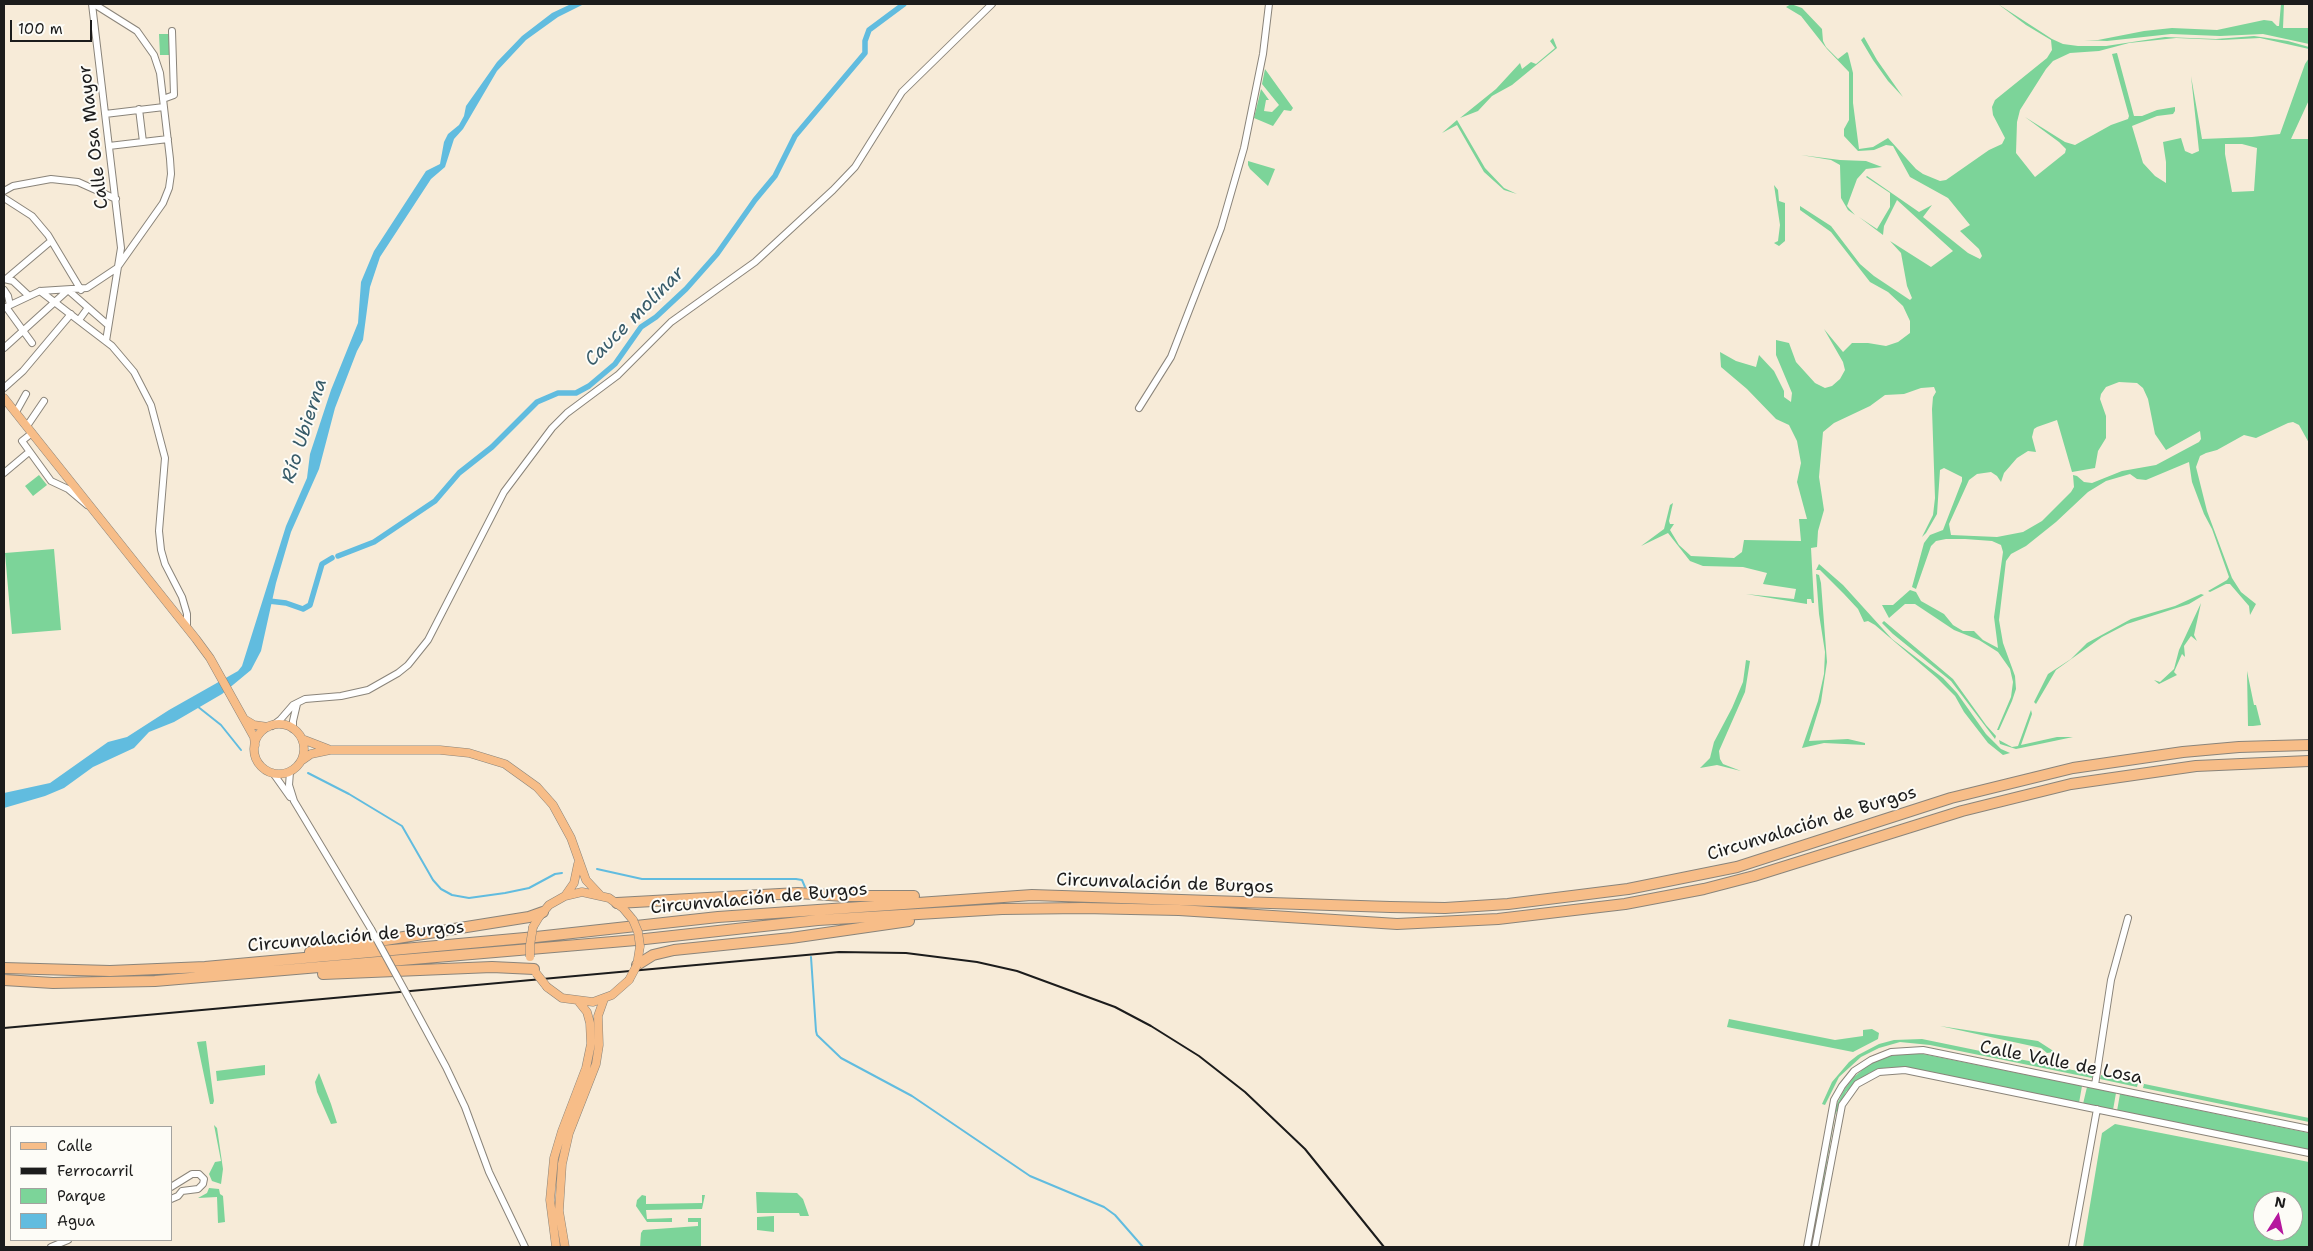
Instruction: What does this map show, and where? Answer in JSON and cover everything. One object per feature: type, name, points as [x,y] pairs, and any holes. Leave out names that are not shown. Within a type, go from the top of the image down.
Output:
[{"type":"highway","points":[[2114,761],[2215,746],[2309,740]]},
{"type":"highway","name":"Circunvalación de Burgos","points":[[4,968],[110,971],[232,965],[536,937],[718,917],[1032,895],[1371,907],[1445,908],[1508,904],[1628,889],[1737,867],[1964,794],[2046,774],[2114,761],[2211,749],[2309,745]]},
{"type":"highway","name":"Circunvalación de Burgos","points":[[4,980],[53,983],[155,982],[636,940],[818,920],[1002,909],[1179,910],[1396,924],[1498,919],[1667,898],[1800,862],[1956,813],[2030,793],[2099,779],[2237,763],[2309,761]]},
{"type":"highway","points":[[2181,768],[2309,765]]},
{"type":"highway","points":[[617,903],[798,893],[844,896],[1032,895]]},
{"type":"highway","points":[[637,965],[653,955],[674,950],[791,938],[1002,909]]},
{"type":"highway","points":[[232,965],[529,917],[543,912]]},
{"type":"highway","points":[[227,976],[263,977],[492,967],[535,971]]},
{"type":"main road","points":[[4,398],[187,627],[219,674],[254,737],[256,758],[259,763],[273,773],[290,772],[311,754],[330,750],[440,750],[469,753],[505,764],[537,787],[563,820],[586,880],[600,894],[617,903],[633,920],[638,932],[640,946],[637,965],[629,980],[620,990],[604,999],[593,1002],[579,1002],[562,998],[547,987],[535,971],[530,957],[533,928],[543,912],[557,900],[582,892],[600,894]]},
{"type":"main road","points":[[244,719],[254,725],[287,726],[293,729],[302,739],[304,746],[302,761]]},
{"type":"main road","points":[[255,745],[260,734],[270,726]]},
{"type":"main road","points":[[302,739],[330,750]]},
{"type":"main road","points":[[565,896],[574,884],[579,860]]},
{"type":"main road","points":[[565,1247],[559,1211],[562,1164],[570,1133],[596,1064],[599,1045],[599,1009],[604,999]]},
{"type":"main road","points":[[556,1247],[550,1200],[554,1158],[562,1131],[586,1068],[591,1044],[590,1023],[587,1012],[579,1002]]},
{"type":"street","points":[[6,307],[40,291],[81,290],[87,288],[117,268],[163,203],[169,188],[171,174],[160,73],[150,47],[137,31],[93,4]]},
{"type":"street","name":"Calle Osa Mayor","points":[[93,4],[121,248],[108,325],[109,344]]},
{"type":"street","points":[[270,726],[297,704],[311,697],[341,696],[368,690],[392,677],[408,665],[428,640],[504,492],[552,428],[567,413],[618,375],[663,329],[755,262],[833,190],[855,168],[902,92],[992,4]]},
{"type":"street","points":[[1139,408],[1174,349],[1221,228],[1244,148],[1261,63],[1269,4]]},
{"type":"street","points":[[105,114],[163,103],[174,95],[172,30]]},
{"type":"street","points":[[139,109],[143,142]]},
{"type":"street","points":[[109,146],[168,139]]},
{"type":"street","points":[[4,191],[13,186],[51,179],[78,182],[116,199]]},
{"type":"street","points":[[4,198],[32,216],[51,241],[81,290]]},
{"type":"street","points":[[30,296],[13,281],[5,277],[51,241]]},
{"type":"street","points":[[4,290],[8,296],[6,307],[22,332],[32,342]]},
{"type":"street","points":[[68,290],[108,325]]},
{"type":"street","points":[[4,348],[68,290]]},
{"type":"street","points":[[40,291],[109,344],[141,383],[151,405],[163,448],[165,467],[159,531],[161,550],[165,564],[182,597],[187,614],[187,627]]},
{"type":"street","points":[[79,320],[87,309]]},
{"type":"street","points":[[4,388],[23,371],[71,314]]},
{"type":"street","points":[[16,412],[26,394]]},
{"type":"street","points":[[44,401],[22,441],[51,481],[68,489],[96,512]]},
{"type":"street","points":[[4,473],[30,452]]},
{"type":"street","points":[[293,729],[297,704]]},
{"type":"street","points":[[290,772],[289,785],[294,801]]},
{"type":"street","points":[[273,773],[294,801],[371,930],[450,1075],[490,1172],[525,1247]]},
{"type":"street","points":[[2095,1085],[2112,980],[2128,918]]},
{"type":"street","name":"Calle Valle de Losa","points":[[1807,1247],[1832,1109],[1837,1094],[1854,1071],[1879,1055],[1900,1050],[1923,1050],[2309,1129]]},
{"type":"street","points":[[1815,1247],[1839,1112],[1844,1100],[1857,1084],[1870,1076],[1893,1070],[1905,1070],[2309,1153]]},
{"type":"street","points":[[2072,1247],[2097,1109]]},
{"type":"street","points":[[172,1187],[179,1184],[192,1174],[199,1174],[204,1179],[204,1184],[198,1189],[182,1191],[180,1195],[172,1199]]},
{"type":"street","points":[[179,1184],[182,1187],[182,1191]]},
{"type":"street","points":[[51,1247],[66,1241]]},
{"type":"green space","points":[[1791,4],[1802,8],[1822,29],[1823,41],[1826,47],[1838,59],[1848,53],[1853,73],[1853,103],[1859,149],[1873,147],[1888,138],[1916,169],[1940,181],[1946,180],[1989,150],[2002,144],[2005,138],[1993,115],[1992,107],[1995,100],[2047,58],[2052,50],[2051,40],[2026,25],[1998,4],[2052,39],[2063,44],[2106,46],[2165,37],[2216,39],[2254,36],[2288,41],[2309,47],[2309,49],[2260,38],[2222,40],[2176,38],[2129,43],[2099,51],[2070,53],[2053,61],[2046,69],[2020,110],[2017,122],[2016,153],[2035,177],[2065,153],[2066,149],[2025,117],[2065,142],[2075,145],[2111,125],[2128,119],[2129,116],[2112,54],[2117,53],[2134,116],[2142,116],[2157,110],[2175,107],[2173,114],[2157,116],[2132,126],[2143,163],[2155,176],[2166,183],[2166,162],[2163,142],[2181,138],[2185,151],[2192,154],[2199,151],[2191,76],[2202,139],[2280,134],[2305,64],[2309,58],[2309,100],[2291,139],[2309,139],[2309,443],[2299,425],[2293,422],[2288,423],[2256,438],[2244,435],[2217,450],[2206,453],[2200,456],[2196,467],[2207,511],[2232,578],[2241,592],[2256,604],[2250,615],[2249,606],[2230,584],[2210,592],[2208,591],[2229,577],[2212,529],[2192,482],[2189,462],[2146,480],[2137,479],[2130,474],[2106,481],[2088,492],[2056,522],[2026,546],[2011,554],[2006,561],[1999,620],[2003,643],[2015,676],[2016,689],[1999,730],[1997,730],[2011,697],[2013,682],[2010,669],[1998,652],[1979,640],[1954,630],[1915,604],[1905,604],[1889,618],[1882,605],[1893,605],[1910,590],[1916,592],[1921,601],[1944,614],[1953,625],[1963,631],[1974,631],[1983,640],[1998,648],[1994,617],[2003,552],[2001,545],[1992,541],[1965,539],[1936,541],[1931,546],[1916,589],[1912,587],[1924,543],[1930,535],[1943,530],[1962,481],[1962,477],[1944,468],[1940,470],[1937,514],[1922,537],[1933,515],[1935,498],[1932,409],[1933,397],[1936,392],[1934,387],[1921,388],[1904,394],[1885,395],[1870,406],[1834,423],[1823,432],[1819,477],[1824,510],[1818,531],[1817,547],[1811,548],[1814,603],[1812,603],[1811,599],[1807,599],[1807,604],[1746,594],[1794,599],[1796,589],[1763,584],[1767,573],[1743,567],[1703,566],[1690,561],[1668,533],[1641,546],[1664,529],[1670,505],[1673,503],[1669,521],[1670,524],[1674,524],[1670,530],[1679,545],[1691,556],[1734,558],[1742,552],[1744,540],[1801,541],[1799,519],[1807,519],[1797,482],[1801,463],[1797,441],[1789,425],[1776,419],[1747,389],[1721,367],[1720,352],[1736,361],[1756,367],[1759,355],[1774,371],[1784,391],[1784,397],[1791,402],[1792,393],[1776,355],[1776,340],[1789,343],[1796,362],[1815,383],[1825,388],[1832,386],[1840,379],[1845,370],[1843,362],[1824,329],[1843,352],[1852,343],[1886,346],[1898,342],[1910,333],[1910,321],[1903,306],[1888,292],[1870,282],[1831,232],[1800,210],[1800,206],[1831,226],[1860,264],[1874,276],[1910,300],[1912,298],[1907,286],[1901,253],[1890,241],[1931,267],[1953,251],[1897,200],[1884,226],[1883,235],[1859,217],[1877,229],[1890,207],[1890,193],[1867,176],[1919,212],[1932,205],[1923,217],[1968,253],[1980,259],[1982,256],[1979,249],[1960,231],[1970,225],[1948,198],[1910,177],[1893,146],[1886,145],[1874,150],[1858,151],[1844,136],[1844,129],[1849,120],[1849,72],[1827,49],[1801,16],[1786,7]],"holes":[[[2225,144],[2242,144],[2257,148],[2254,191],[2232,192]],[[2119,382],[2137,383],[2143,388],[2148,399],[2155,434],[2166,450],[2200,431],[2201,439],[2199,442],[2156,465],[2122,471],[2092,483],[2084,482],[2073,475],[2074,487],[2071,492],[2042,521],[2023,532],[1997,537],[1951,535],[1949,524],[1969,480],[1977,474],[1991,472],[2001,482],[2004,473],[2017,458],[2028,451],[2036,452],[2032,437],[2034,429],[2037,427],[2057,420],[2072,472],[2095,468],[2098,451],[2106,438],[2106,416],[2100,399],[2101,394],[2106,387]]]},
{"type":"green space","points":[[2281,4],[2284,4],[2283,28],[2309,28],[2309,44],[2263,34],[2220,36],[2171,34],[2107,41],[2084,40],[2098,40],[2144,31],[2172,28],[2217,30],[2264,20],[2272,21],[2279,26]]},
{"type":"green space","points":[[159,34],[170,34],[170,55],[160,55]]},
{"type":"green space","points":[[1864,37],[1877,60],[1903,97],[1888,81],[1873,60],[1861,40]]},
{"type":"green space","points":[[1553,38],[1557,48],[1512,85],[1492,96],[1478,111],[1460,118],[1496,89],[1520,63],[1522,69],[1531,62],[1536,64],[1555,48],[1550,41]]},
{"type":"green space","points":[[1265,69],[1293,108],[1291,111],[1284,110],[1273,126],[1254,118],[1261,89],[1269,100],[1266,100],[1264,111],[1272,112],[1279,105],[1262,84]]},
{"type":"green space","points":[[1457,120],[1485,168],[1504,188],[1517,194],[1504,190],[1484,172],[1457,125],[1442,133]]},
{"type":"green space","points":[[1801,155],[1866,161],[1882,167],[1866,169],[1857,179],[1847,206],[1855,215],[1848,210],[1841,198],[1840,165],[1831,160]]},
{"type":"green space","points":[[1248,161],[1275,169],[1268,186],[1250,169]]},
{"type":"green space","points":[[1774,185],[1778,190],[1779,201],[1785,203],[1785,241],[1779,246],[1774,243],[1778,241],[1780,225]]},
{"type":"green space","points":[[39,475],[47,485],[33,496],[25,486]]},
{"type":"green space","points":[[54,549],[61,630],[12,634],[5,553]]},
{"type":"green space","points":[[1819,564],[1843,585],[1892,639],[1943,678],[1957,693],[1986,734],[2001,749],[2010,753],[2003,755],[1988,743],[1964,712],[1955,696],[1937,678],[1875,625],[1868,621],[1864,622],[1858,609],[1820,570],[1816,570]]},
{"type":"green space","points":[[1816,574],[1819,575],[1821,583],[1827,662],[1821,702],[1809,741],[1848,739],[1865,743],[1865,745],[1824,743],[1802,748],[1818,701],[1824,674],[1825,652],[1819,614]]},
{"type":"green space","points":[[2201,594],[2204,595],[2189,604],[2127,624],[2102,637],[2056,670],[2036,704],[2034,702],[2048,674],[2071,659],[2087,643],[2131,619],[2175,606]]},
{"type":"green space","points":[[2201,603],[2194,635],[2197,641],[2191,636],[2184,646],[2185,657],[2182,654],[2174,672],[2177,675],[2159,684],[2154,680],[2160,682],[2174,669],[2179,650]]},
{"type":"green space","points":[[1884,621],[1953,679],[1996,736],[1995,739],[1951,681],[1893,634],[1882,623]]},
{"type":"green space","points":[[1746,660],[1750,661],[1745,692],[1719,751],[1723,764],[1741,771],[1717,765],[1700,768],[1710,758],[1714,742],[1732,708],[1743,682]]},
{"type":"green space","points":[[2247,671],[2254,705],[2256,705],[2261,725],[2248,726]]},
{"type":"green space","points":[[2031,710],[2032,714],[2021,745],[2057,737],[2073,737],[2016,749],[2000,744],[1999,740],[2012,747],[2018,746]]},
{"type":"green space","points":[[1729,1019],[1835,1040],[1863,1036],[1863,1030],[1872,1029],[1879,1033],[1878,1039],[1853,1052],[1727,1027]]},
{"type":"green space","points":[[1940,1026],[2038,1041],[2055,1052],[2047,1053],[2041,1048]]},
{"type":"green space","points":[[1922,1039],[2092,1074],[2092,1078],[1930,1045],[1900,1042],[1879,1048],[1861,1057],[1839,1077],[1825,1105],[1822,1104],[1832,1082],[1849,1062],[1858,1055],[1879,1044],[1894,1040]]},
{"type":"green space","points":[[206,1041],[213,1104],[210,1104],[197,1042]]},
{"type":"green space","points":[[1918,1053],[2082,1086],[2079,1103],[1906,1067],[1882,1068],[1869,1073],[1846,1092],[1835,1115],[1812,1247],[1810,1247],[1835,1108],[1844,1090],[1854,1077],[1868,1065],[1887,1056]]},
{"type":"green space","points":[[265,1065],[265,1075],[217,1081],[216,1071]]},
{"type":"green space","points":[[319,1073],[337,1123],[331,1124],[317,1092],[315,1082]]},
{"type":"green space","points":[[2101,1075],[2309,1118],[2309,1122],[2143,1088],[2144,1084],[2138,1083],[2137,1087],[2100,1079]]},
{"type":"green space","points":[[2087,1087],[2116,1093],[2113,1110],[2083,1104]]},
{"type":"green space","points":[[2120,1094],[2309,1133],[2309,1150],[2117,1111]]},
{"type":"green space","points":[[2115,1124],[2309,1162],[2309,1247],[2083,1247],[2102,1133]]},
{"type":"green space","points":[[214,1125],[217,1128],[223,1169],[221,1184],[212,1181],[209,1174],[215,1162],[221,1161]]},
{"type":"green space","points":[[209,1188],[219,1189],[220,1194],[223,1196],[225,1222],[218,1223],[217,1197],[198,1198],[207,1193]]},
{"type":"green space","points":[[756,1192],[797,1193],[803,1199],[809,1216],[800,1216],[799,1213],[757,1213]]},
{"type":"green space","points":[[642,1195],[646,1196],[646,1204],[702,1203],[702,1195],[705,1195],[702,1209],[646,1210],[647,1219],[672,1218],[672,1222],[647,1222],[636,1206],[637,1200]]},
{"type":"green space","points":[[774,1216],[774,1232],[757,1230],[757,1217]]},
{"type":"green space","points":[[688,1218],[701,1218],[701,1247],[640,1247],[643,1230],[698,1226],[698,1222],[688,1222]]},
{"type":"water","points":[[571,4],[584,4],[558,17],[526,40],[497,71],[463,129],[454,139],[445,167],[431,179],[380,257],[370,287],[363,340],[335,408],[319,469],[291,532],[276,583],[261,651],[251,670],[222,694],[174,722],[149,732],[134,748],[93,767],[64,788],[45,796],[4,808],[4,793],[50,783],[108,742],[127,737],[169,710],[238,671],[242,666],[286,526],[307,478],[310,454],[331,390],[358,323],[361,282],[374,251],[426,171],[440,164],[444,142],[448,134],[459,125],[464,116],[466,106],[497,62],[522,36],[552,13]]},
{"type":"waterway","name":"Cauce molinar","points":[[338,556],[374,542],[435,501],[459,473],[492,447],[537,402],[558,393],[576,393],[589,386],[615,364],[641,327],[656,317],[686,289],[717,254],[755,200],[775,176],[795,136],[865,53],[865,41],[869,30],[904,4]]},
{"type":"waterway","name":"Cauce molinar","points":[[269,601],[286,603],[303,609],[310,605],[322,564],[332,558]]},
{"type":"waterway","points":[[197,706],[221,725],[241,750]]},
{"type":"waterway","points":[[308,773],[349,794],[402,826],[433,880],[441,889],[452,895],[469,898],[505,893],[529,888],[555,874],[562,873]]},
{"type":"waterway","points":[[597,869],[642,879],[796,879],[802,880],[805,887]]},
{"type":"waterway","points":[[811,957],[817,1035],[841,1058],[912,1096],[1030,1176],[1104,1207],[1115,1215],[1143,1247]]},
{"type":"railway","points":[[4,1028],[839,952],[906,953],[977,962],[1017,971],[1115,1007],[1151,1026],[1199,1056],[1245,1092],[1305,1149],[1384,1247]]},
{"type":"water label","name":"Río Ubierna","points":[[305,431]]}]
